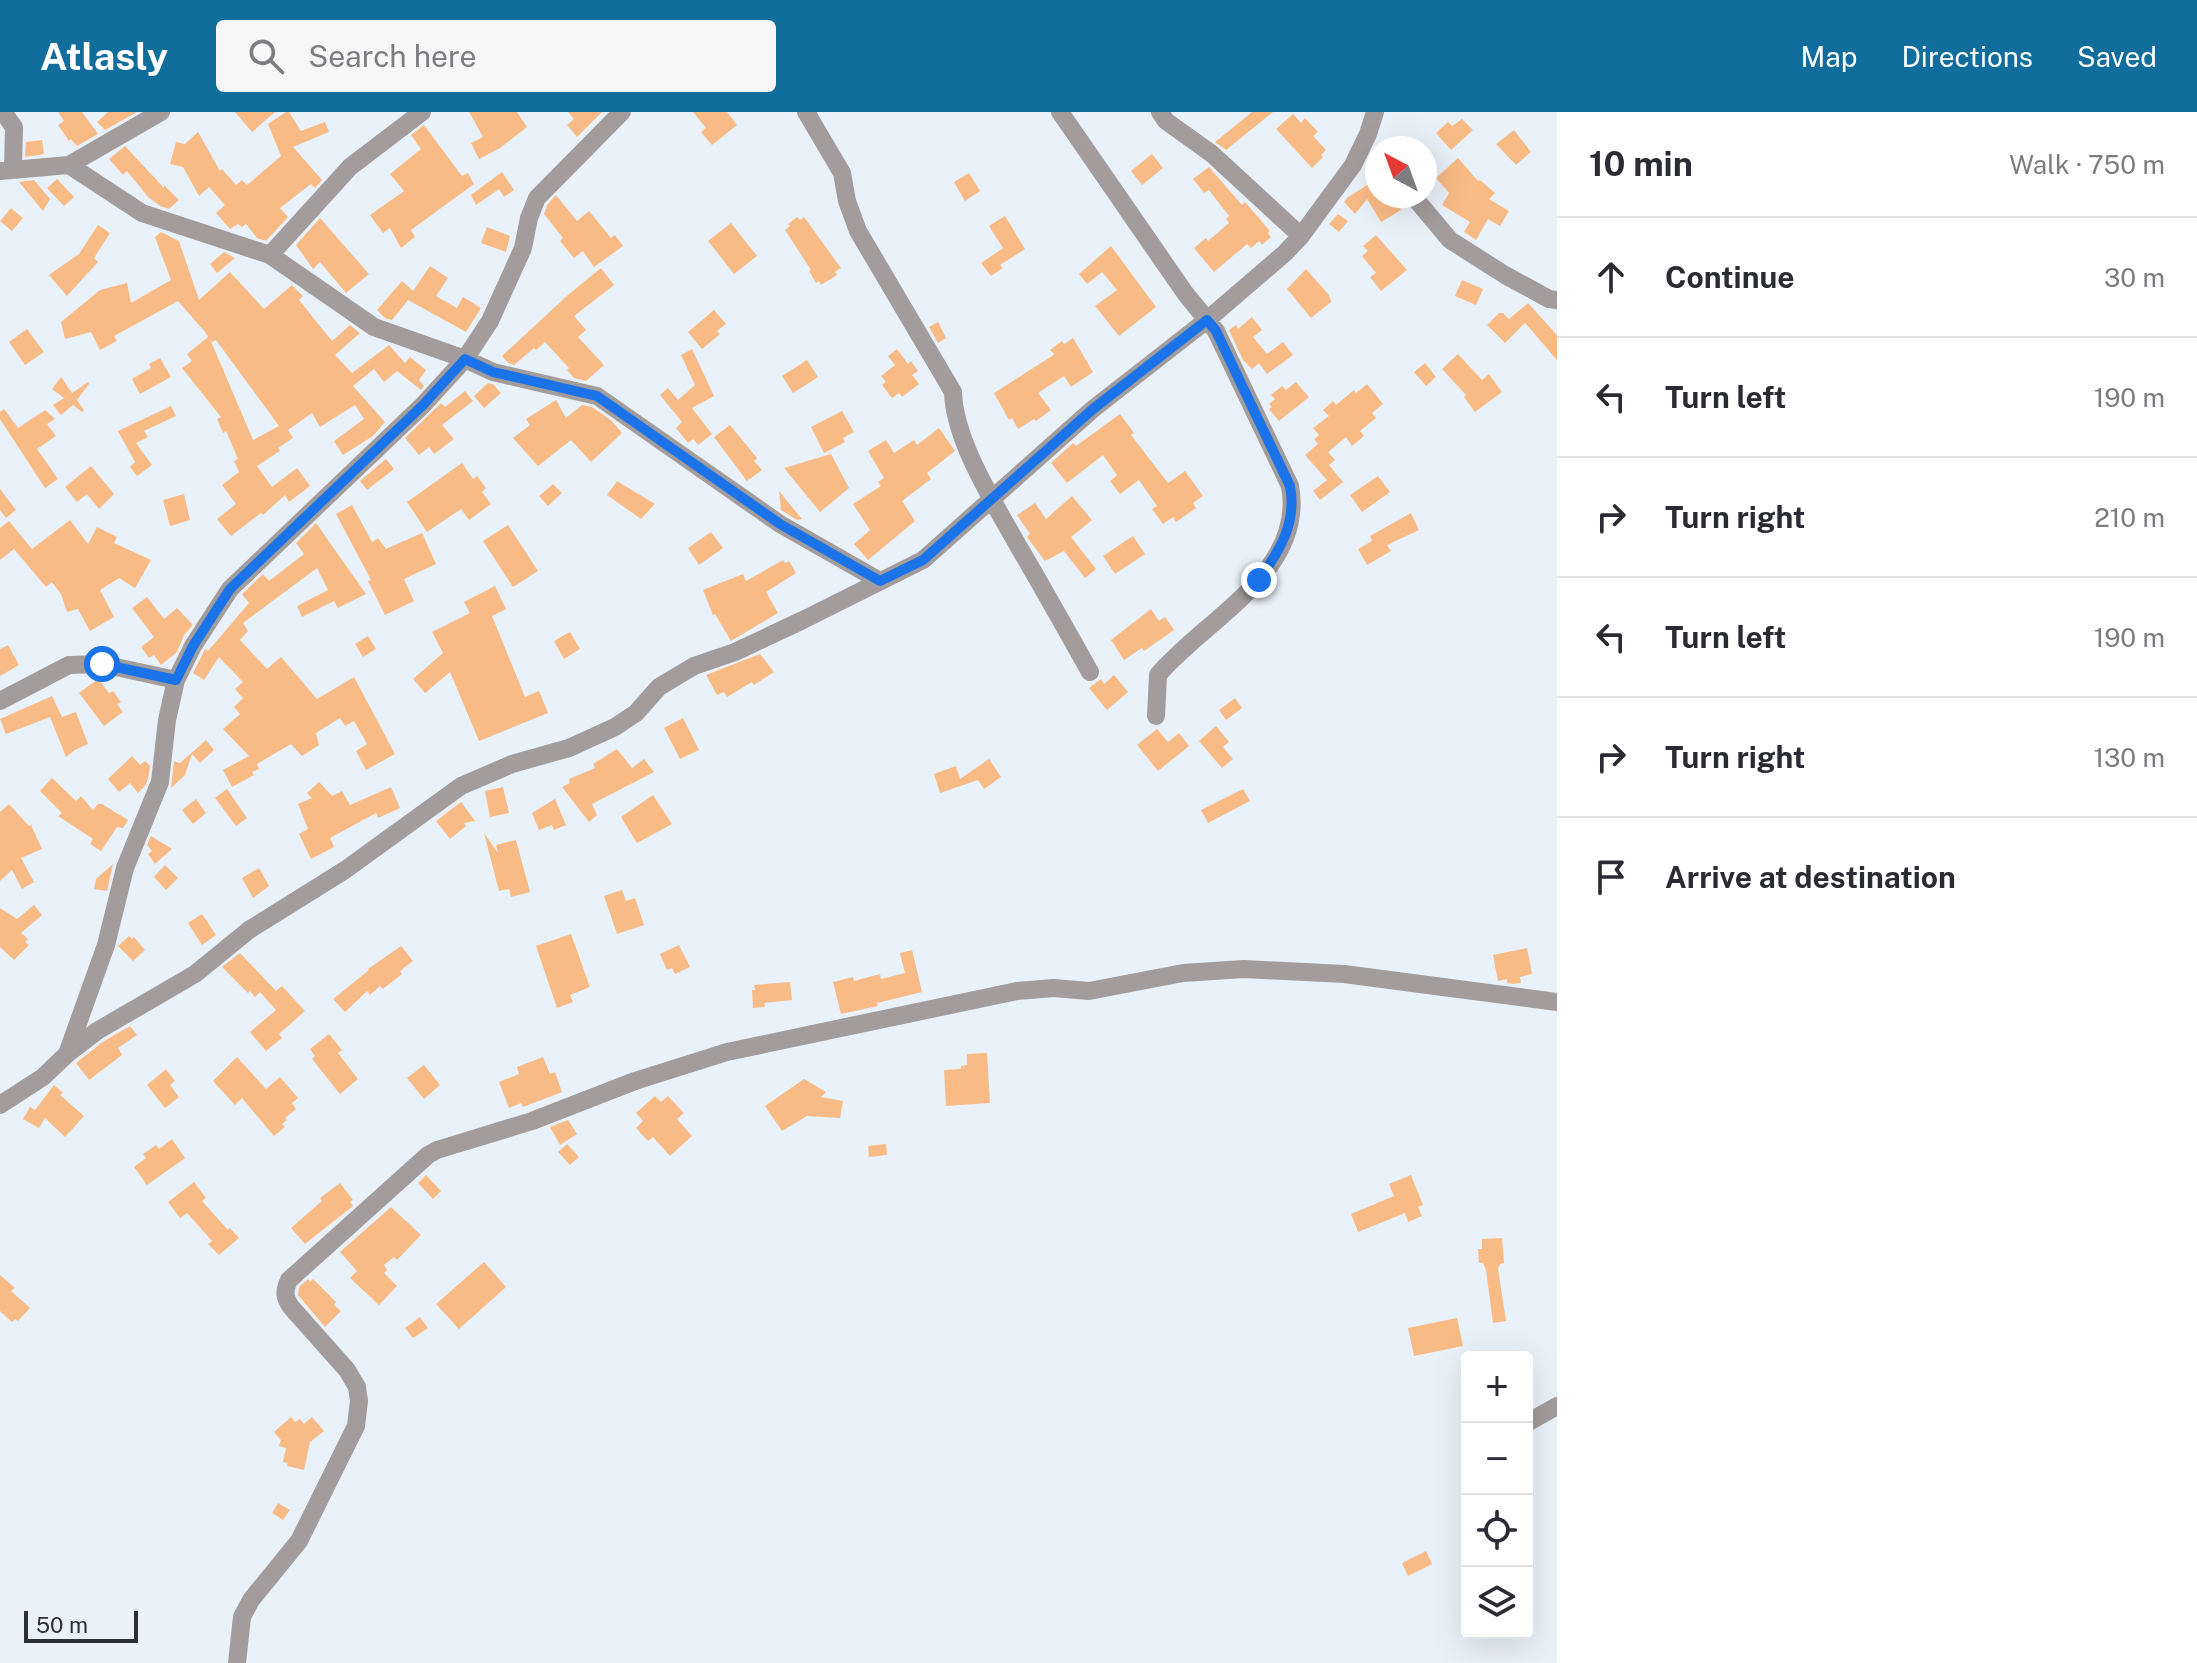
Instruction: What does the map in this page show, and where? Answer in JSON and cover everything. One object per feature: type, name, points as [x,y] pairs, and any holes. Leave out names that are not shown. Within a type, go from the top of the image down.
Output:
[{"type":"street","points":[[3,112],[14,127],[6,169],[69,165],[161,112]]},
{"type":"street","points":[[270,255],[350,167],[422,112]]},
{"type":"street","points":[[67,1054],[106,945],[125,868],[160,782],[167,720],[176,680],[193,646],[230,589],[423,405],[465,359],[490,321],[523,248],[537,198],[622,112]]},
{"type":"street","points":[[806,112],[842,173],[847,201],[858,231],[953,392],[959,430],[993,500],[1090,672]]},
{"type":"street","points":[[1060,112],[1185,293],[1216,331],[1290,486],[1294,509],[1280,545],[1259,580],[1158,675],[1156,716]]},
{"type":"street","points":[[1160,112],[1166,121],[1212,154],[1301,236]]},
{"type":"street","points":[[1373,136],[1375,112]]},
{"type":"street","points":[[0,1105],[43,1077],[97,1031],[195,974],[249,930],[345,870],[461,786],[512,764],[569,748],[615,727],[636,713],[659,687],[694,666],[735,652],[923,560],[1093,409],[1207,320],[1285,253],[1365,151]]},
{"type":"street","points":[[69,165],[142,213],[270,255],[374,327],[493,372],[597,396],[780,524],[880,581]]},
{"type":"street","points":[[1423,208],[1450,240],[1505,275],[1549,299],[1557,300]]},
{"type":"street","points":[[0,701],[69,665],[102,664],[176,680]]},
{"type":"street","points":[[237,1663],[242,1617],[251,1600],[299,1541],[356,1426],[357,1387],[347,1370],[291,1307],[285,1298],[285,1289],[289,1280],[437,1150],[520,1125],[635,1081],[727,1052],[1017,991],[1054,988],[1089,991],[1183,973],[1256,969],[1344,974],[1557,1002]]},
{"type":"street","points":[[1533,1419],[1557,1406]]},
{"type":"building","points":[[58,112],[82,112],[98,134],[77,146],[71,139],[69,141],[58,125],[64,121]]},
{"type":"building","points":[[108,112],[137,112],[105,130],[97,122]]},
{"type":"building","points":[[235,112],[275,112],[252,132]]},
{"type":"building","points":[[286,112],[301,131],[325,122],[329,132],[293,147],[322,180],[315,188],[311,184],[280,208],[288,217],[266,241],[257,238],[246,224],[230,229],[216,213],[225,205],[209,187],[199,196],[183,167],[170,164],[176,142],[185,144],[198,132],[220,171],[222,169],[236,185],[242,180],[247,185],[281,156],[268,124]]},
{"type":"building","points":[[469,112],[517,112],[527,127],[500,148],[479,159],[471,143],[483,137]]},
{"type":"building","points":[[568,112],[602,112],[577,137],[567,125],[574,119]]},
{"type":"building","points":[[693,112],[727,112],[737,125],[712,145],[701,132],[706,128]]},
{"type":"building","points":[[1252,112],[1273,112],[1226,150],[1215,142]]},
{"type":"building","points":[[1293,114],[1301,123],[1305,118],[1318,132],[1313,136],[1326,150],[1312,168],[1276,129]]},
{"type":"building","points":[[1462,119],[1473,130],[1451,150],[1436,133],[1448,122],[1452,126]]},
{"type":"building","points":[[424,125],[462,176],[468,173],[474,184],[411,230],[415,237],[401,248],[390,228],[383,233],[370,215],[404,191],[390,174],[421,149],[411,135]]},
{"type":"building","points":[[1514,130],[1531,152],[1516,165],[1496,144]]},
{"type":"building","points":[[42,140],[44,154],[25,157],[26,142]]},
{"type":"building","points":[[125,146],[179,200],[169,209],[148,197],[127,171],[123,175],[109,159]]},
{"type":"building","points":[[1152,154],[1163,168],[1142,185],[1131,171]]},
{"type":"building","points":[[1458,158],[1478,181],[1495,193],[1489,199],[1509,211],[1500,226],[1488,219],[1476,240],[1464,232],[1470,222],[1442,205],[1449,193],[1437,177]]},
{"type":"building","points":[[1209,167],[1242,205],[1245,202],[1270,231],[1271,237],[1262,245],[1259,241],[1251,248],[1247,244],[1214,272],[1194,248],[1206,238],[1208,241],[1229,223],[1226,219],[1229,216],[1209,190],[1204,193],[1193,179]]},
{"type":"building","points":[[502,172],[514,190],[504,197],[499,189],[476,205],[471,195]]},
{"type":"building","points":[[969,173],[980,191],[965,201],[954,182]]},
{"type":"building","points":[[57,179],[74,197],[64,206],[47,188]]},
{"type":"building","points":[[34,180],[50,199],[43,211],[19,182]]},
{"type":"building","points":[[1365,186],[1365,202],[1355,214],[1344,202]]},
{"type":"building","points":[[556,195],[577,221],[589,211],[611,238],[615,235],[623,246],[594,267],[583,251],[574,258],[544,214]]},
{"type":"building","points":[[11,208],[23,218],[12,231],[0,221]]},
{"type":"building","points":[[1372,208],[1400,208],[1401,210],[1381,222]]},
{"type":"building","points":[[1338,214],[1348,221],[1339,232],[1329,224]]},
{"type":"building","points":[[1005,216],[1025,249],[1000,265],[1003,268],[991,276],[981,263],[1003,248],[989,226]]},
{"type":"building","points":[[797,217],[800,220],[804,217],[841,268],[835,272],[837,275],[821,285],[819,281],[816,283],[785,230]]},
{"type":"building","points":[[320,218],[369,274],[346,293],[320,262],[313,269],[296,245]]},
{"type":"building","points":[[731,223],[757,256],[734,274],[708,241]]},
{"type":"building","points":[[98,225],[110,233],[94,258],[98,262],[67,296],[49,275],[79,254]]},
{"type":"building","points":[[487,227],[510,236],[506,252],[481,243]]},
{"type":"building","points":[[161,232],[179,241],[199,300],[230,272],[264,309],[292,285],[303,296],[299,300],[332,341],[350,325],[360,333],[335,355],[352,373],[389,345],[405,363],[410,357],[426,370],[419,380],[424,386],[421,390],[397,371],[384,382],[374,369],[353,386],[385,422],[373,436],[343,455],[334,441],[364,419],[355,405],[320,427],[312,413],[288,430],[293,438],[257,466],[272,487],[297,468],[310,486],[289,502],[285,495],[263,515],[261,513],[231,536],[217,519],[236,504],[222,485],[239,472],[234,461],[238,459],[217,419],[221,417],[182,368],[192,361],[187,354],[208,337],[205,332],[178,301],[114,336],[117,341],[100,350],[91,332],[65,339],[61,322],[100,290],[127,283],[131,303],[171,280],[155,237]],"holes":[[[210,339],[212,342],[216,340],[279,426],[253,440]]]},
{"type":"building","points":[[1376,235],[1407,270],[1381,291],[1370,277],[1376,273],[1362,256],[1368,251],[1363,246]]},
{"type":"building","points":[[1111,246],[1156,307],[1119,336],[1095,306],[1117,290],[1102,272],[1087,284],[1079,274]]},
{"type":"building","points":[[224,252],[235,258],[217,273],[210,264]]},
{"type":"building","points":[[430,266],[448,278],[436,296],[457,308],[463,297],[481,308],[466,332],[408,300],[392,320],[377,310],[402,281],[413,291]]},
{"type":"building","points":[[601,268],[614,285],[574,316],[586,330],[578,337],[604,365],[586,381],[574,378],[545,342],[514,365],[508,363],[502,356]]},
{"type":"building","points":[[1306,269],[1329,295],[1331,302],[1311,318],[1287,289]]},
{"type":"building","points":[[1462,280],[1483,289],[1476,305],[1455,296]]},
{"type":"building","points":[[1528,303],[1557,335],[1557,360],[1525,323],[1505,343],[1487,325],[1499,313],[1509,319]]},
{"type":"building","points":[[714,310],[726,324],[717,331],[720,334],[702,349],[688,332]]},
{"type":"building","points":[[1252,317],[1262,330],[1253,337],[1267,354],[1283,342],[1293,355],[1267,374],[1259,363],[1252,369],[1243,360],[1229,330],[1236,325],[1238,329]]},
{"type":"building","points":[[938,322],[946,338],[938,343],[929,327]]},
{"type":"building","points":[[27,329],[44,352],[25,365],[9,342]]},
{"type":"building","points":[[1073,338],[1093,372],[1071,387],[1064,376],[1038,393],[1051,410],[1018,429],[1012,418],[1009,420],[994,393],[1052,356],[1054,354],[1050,350],[1062,341],[1064,344]]},
{"type":"building","points":[[692,349],[714,396],[692,408],[712,434],[698,445],[693,439],[688,443],[676,428],[682,422],[660,395],[668,388],[678,400],[695,385],[681,355]]},
{"type":"building","points":[[897,349],[908,364],[911,361],[918,371],[912,375],[919,384],[902,397],[899,393],[892,398],[882,385],[886,382],[881,376],[895,365],[888,356]]},
{"type":"building","points":[[1458,354],[1482,380],[1489,374],[1502,392],[1475,412],[1464,397],[1466,395],[1442,369]]},
{"type":"building","points":[[160,358],[171,377],[140,394],[132,379],[151,368],[149,364]]},
{"type":"building","points":[[807,360],[818,377],[793,393],[782,376]]},
{"type":"building","points":[[1425,363],[1436,377],[1426,386],[1414,372]]},
{"type":"building","points":[[61,377],[72,393],[88,382],[77,400],[84,410],[82,412],[73,405],[61,415],[53,405],[64,398],[52,389]]},
{"type":"building","points":[[1296,382],[1309,397],[1279,421],[1269,409],[1272,407],[1269,404],[1275,399],[1271,395],[1282,386],[1286,390]]},
{"type":"building","points":[[488,383],[501,393],[484,408],[474,396]]},
{"type":"building","points":[[1367,384],[1383,404],[1372,413],[1376,418],[1360,431],[1364,436],[1352,446],[1346,437],[1328,452],[1335,460],[1329,465],[1343,482],[1320,500],[1313,491],[1327,480],[1305,455],[1318,444],[1314,439],[1319,435],[1313,428],[1329,416],[1323,410],[1333,401],[1336,405]]},
{"type":"building","points":[[465,391],[473,401],[442,425],[454,439],[434,454],[429,447],[419,455],[405,438],[441,403],[445,407]]},
{"type":"building","points":[[556,400],[566,418],[582,405],[592,407],[612,421],[622,433],[591,462],[571,440],[538,466],[513,438],[530,425],[526,419]]},
{"type":"building","points":[[171,406],[176,416],[144,431],[148,437],[136,443],[152,465],[137,476],[130,467],[135,462],[118,431]]},
{"type":"building","points":[[4,409],[18,428],[45,410],[55,419],[47,424],[56,436],[37,449],[58,479],[45,488],[0,419],[0,412]]},
{"type":"building","points":[[842,411],[854,432],[843,438],[845,442],[824,453],[811,427]]},
{"type":"building","points":[[1120,414],[1134,433],[1131,435],[1168,483],[1185,471],[1203,496],[1193,503],[1196,508],[1176,522],[1173,517],[1163,524],[1152,509],[1157,506],[1139,480],[1120,494],[1110,481],[1117,475],[1103,455],[1067,483],[1051,463],[1073,443],[1076,446]]},
{"type":"building","points":[[730,425],[757,458],[754,461],[762,470],[747,481],[714,437]]},
{"type":"building","points":[[939,428],[955,451],[927,473],[931,479],[902,501],[915,521],[868,560],[854,544],[870,530],[853,504],[881,486],[878,482],[884,478],[868,451],[886,440],[894,453],[914,440],[917,445]]},
{"type":"building","points":[[831,454],[849,488],[820,512],[784,468]]},
{"type":"building","points":[[386,459],[394,469],[367,490],[360,481]]},
{"type":"building","points":[[462,463],[473,479],[477,476],[486,488],[482,492],[491,504],[469,520],[461,509],[427,532],[407,502]]},
{"type":"building","points":[[91,466],[114,494],[99,509],[87,494],[77,502],[65,487]]},
{"type":"building","points":[[1378,476],[1390,492],[1362,512],[1350,495]]},
{"type":"building","points":[[617,481],[655,504],[641,519],[607,495]]},
{"type":"building","points":[[553,484],[562,493],[548,506],[539,496]]},
{"type":"building","points":[[0,489],[16,510],[6,518],[0,510]]},
{"type":"building","points":[[779,491],[802,519],[797,520],[781,510]]},
{"type":"building","points":[[184,494],[190,520],[170,526],[163,500]]},
{"type":"building","points":[[1072,496],[1092,520],[1071,537],[1096,569],[1085,578],[1064,551],[1045,561],[1027,537],[1030,534],[1017,515],[1035,503],[1046,519]]},
{"type":"building","points":[[352,505],[372,542],[378,538],[386,549],[422,533],[436,564],[404,579],[414,601],[385,615],[368,581],[371,580],[336,514]]},
{"type":"building","points":[[1411,513],[1419,530],[1387,545],[1391,551],[1367,565],[1358,549],[1372,541],[1370,536]]},
{"type":"building","points":[[70,520],[88,544],[97,527],[117,537],[114,543],[151,560],[135,588],[119,578],[100,590],[114,617],[90,631],[78,609],[67,612],[61,594],[52,582],[46,587],[14,549],[0,560],[0,528],[9,521],[32,549]]},
{"type":"building","points":[[316,523],[366,594],[338,608],[334,601],[302,617],[297,606],[328,590],[317,568],[243,623],[248,631],[240,640],[267,669],[281,657],[317,699],[354,677],[395,754],[366,770],[356,751],[367,744],[354,721],[345,726],[340,718],[316,733],[319,745],[302,756],[291,744],[257,764],[259,769],[252,772],[254,775],[232,787],[223,770],[249,756],[223,729],[240,714],[234,707],[243,698],[235,689],[243,682],[219,657],[204,680],[193,673],[205,649],[208,651],[249,603],[242,594],[263,574],[269,581],[304,554],[296,543]]},
{"type":"building","points":[[508,525],[538,571],[513,587],[483,541]]},
{"type":"building","points":[[711,532],[723,548],[699,565],[688,548]]},
{"type":"building","points":[[1133,536],[1145,554],[1115,574],[1103,556]]},
{"type":"building","points":[[783,560],[785,563],[789,561],[796,573],[766,592],[778,613],[731,641],[713,615],[703,590],[743,574],[746,581]]},
{"type":"building","points":[[495,586],[506,609],[492,616],[525,697],[539,691],[548,713],[479,741],[450,672],[425,693],[413,679],[443,653],[432,632],[470,613],[464,602]]},
{"type":"building","points":[[147,597],[164,619],[177,608],[193,625],[184,635],[177,652],[161,665],[154,655],[149,658],[141,647],[154,637],[132,608]]},
{"type":"building","points":[[1151,609],[1159,621],[1165,617],[1174,630],[1144,651],[1142,648],[1124,660],[1111,640]]},
{"type":"building","points":[[570,632],[580,649],[564,659],[554,641]]},
{"type":"building","points":[[368,636],[376,649],[363,657],[355,644]]},
{"type":"building","points":[[8,645],[19,665],[0,676],[0,649]]},
{"type":"building","points":[[760,654],[774,672],[727,697],[724,692],[717,695],[706,675]]},
{"type":"building","points":[[1114,675],[1128,692],[1107,710],[1089,688],[1101,679],[1104,684]]},
{"type":"building","points":[[98,679],[109,693],[113,691],[121,702],[117,704],[123,712],[104,726],[79,693]]},
{"type":"building","points":[[52,696],[62,717],[76,712],[88,744],[66,757],[50,717],[6,734],[0,719]]},
{"type":"building","points":[[1235,698],[1242,708],[1226,720],[1219,710]]},
{"type":"building","points":[[683,718],[699,750],[680,759],[664,728]]},
{"type":"building","points":[[1216,726],[1229,742],[1223,747],[1233,759],[1222,768],[1199,741]]},
{"type":"building","points":[[1157,729],[1168,742],[1179,733],[1189,746],[1158,771],[1137,745]]},
{"type":"building","points":[[206,740],[214,750],[200,763],[192,754],[185,775],[171,788],[174,761],[180,763]]},
{"type":"building","points":[[617,749],[632,768],[644,759],[654,772],[592,804],[597,815],[589,822],[562,787],[570,783],[569,779],[595,768],[593,764]]},
{"type":"building","points":[[132,756],[140,765],[145,761],[150,766],[148,779],[138,793],[130,783],[119,792],[108,779]]},
{"type":"building","points":[[989,759],[1001,777],[984,789],[978,780],[940,793],[934,774],[956,766],[960,779]]},
{"type":"building","points":[[52,778],[76,801],[81,796],[93,810],[102,804],[128,820],[123,828],[117,827],[101,851],[90,844],[93,839],[58,816],[62,813],[40,791]]},
{"type":"building","points":[[319,782],[332,796],[342,791],[350,805],[391,787],[400,808],[378,818],[376,813],[330,838],[334,847],[311,859],[299,834],[308,829],[298,804],[312,798],[307,793]]},
{"type":"building","points":[[503,787],[509,813],[490,817],[485,791]]},
{"type":"building","points":[[227,789],[247,818],[236,826],[215,798]]},
{"type":"building","points":[[1243,789],[1250,801],[1208,823],[1201,810]]},
{"type":"building","points":[[653,795],[672,824],[637,843],[621,817]]},
{"type":"building","points":[[196,799],[206,813],[193,824],[182,810]]},
{"type":"building","points":[[555,799],[566,825],[554,830],[552,825],[539,830],[532,813]]},
{"type":"building","points":[[461,802],[475,821],[464,823],[466,826],[450,839],[436,821]]},
{"type":"building","points":[[9,804],[31,825],[42,849],[21,858],[34,882],[22,889],[12,870],[0,881],[0,812]]},
{"type":"building","points":[[484,833],[498,853],[496,845],[516,840],[530,892],[511,897],[509,889],[499,891]]},
{"type":"building","points":[[151,836],[172,849],[155,864],[148,854],[152,851],[147,845]]},
{"type":"building","points":[[113,864],[107,891],[94,889],[96,879]]},
{"type":"building","points":[[165,865],[178,878],[166,890],[154,877]]},
{"type":"building","points":[[259,868],[269,886],[253,898],[242,878]]},
{"type":"building","points":[[622,890],[626,901],[635,898],[644,925],[617,934],[604,896]]},
{"type":"building","points":[[34,905],[42,915],[21,933],[28,939],[25,942],[29,945],[14,960],[0,947],[0,908],[17,919]]},
{"type":"building","points":[[202,914],[216,935],[202,945],[188,923]]},
{"type":"building","points":[[571,934],[590,987],[570,995],[573,1002],[557,1008],[536,946]]},
{"type":"building","points":[[129,936],[134,937],[145,950],[133,961],[118,946]]},
{"type":"building","points":[[679,945],[690,967],[675,974],[672,968],[667,970],[660,954]]},
{"type":"building","points":[[401,946],[413,961],[400,971],[402,974],[383,989],[380,986],[370,995],[367,991],[345,1012],[333,999]]},
{"type":"building","points":[[1527,948],[1532,974],[1520,977],[1521,983],[1507,983],[1507,979],[1498,981],[1493,955]]},
{"type":"building","points":[[912,950],[922,992],[841,1014],[833,982],[853,977],[854,981],[880,974],[881,979],[905,973],[900,953]]},
{"type":"building","points":[[240,953],[276,991],[282,986],[305,1011],[279,1034],[282,1038],[266,1051],[250,1032],[276,1010],[260,992],[255,997],[250,991],[248,993],[222,967]]},
{"type":"building","points":[[790,982],[792,1000],[764,1003],[765,1007],[753,1008],[754,985]]},
{"type":"building","points":[[130,1026],[137,1035],[118,1048],[122,1055],[89,1080],[76,1063]]},
{"type":"building","points":[[329,1034],[342,1050],[338,1053],[358,1079],[340,1094],[312,1059],[315,1056],[310,1049]]},
{"type":"building","points":[[987,1053],[990,1103],[946,1106],[944,1070],[961,1069],[961,1066],[967,1065],[967,1054]]},
{"type":"building","points":[[237,1057],[266,1089],[280,1077],[298,1098],[292,1103],[296,1109],[282,1124],[285,1127],[274,1136],[242,1098],[235,1105],[213,1081]]},
{"type":"building","points":[[543,1057],[550,1074],[555,1072],[562,1092],[523,1107],[521,1103],[509,1108],[499,1082],[519,1074],[517,1067]]},
{"type":"building","points":[[424,1065],[440,1085],[424,1099],[407,1078]]},
{"type":"building","points":[[166,1069],[175,1081],[170,1085],[179,1097],[165,1108],[147,1085]]},
{"type":"building","points":[[804,1079],[826,1092],[821,1097],[843,1101],[840,1118],[807,1116],[782,1131],[765,1106]]},
{"type":"building","points":[[54,1085],[63,1093],[60,1095],[84,1116],[65,1137],[45,1118],[39,1128],[23,1119],[30,1107],[35,1110]]},
{"type":"building","points":[[655,1096],[661,1102],[668,1096],[684,1113],[677,1119],[692,1136],[670,1156],[653,1137],[648,1141],[636,1128],[643,1121],[636,1113]]},
{"type":"building","points":[[568,1120],[577,1134],[560,1145],[550,1127]]},
{"type":"building","points":[[172,1139],[185,1158],[147,1185],[134,1167],[146,1158],[143,1154],[156,1145],[159,1149]]},
{"type":"building","points":[[567,1144],[579,1157],[570,1165],[558,1152]]},
{"type":"building","points":[[886,1144],[887,1155],[869,1157],[868,1146]]},
{"type":"building","points":[[426,1175],[441,1191],[433,1199],[418,1183]]},
{"type":"building","points":[[1411,1175],[1423,1205],[1418,1207],[1422,1216],[1408,1222],[1405,1213],[1358,1232],[1351,1214],[1394,1196],[1389,1184]]},
{"type":"building","points":[[194,1182],[206,1198],[202,1201],[239,1238],[219,1255],[208,1244],[212,1241],[187,1213],[180,1218],[168,1202]]},
{"type":"building","points":[[340,1183],[353,1200],[350,1202],[353,1206],[305,1244],[291,1228],[322,1201],[320,1198]]},
{"type":"building","points":[[391,1207],[421,1235],[397,1260],[394,1257],[384,1265],[387,1270],[384,1273],[397,1286],[379,1305],[350,1278],[357,1271],[340,1252]]},
{"type":"building","points":[[1502,1238],[1504,1263],[1498,1269],[1506,1321],[1493,1323],[1486,1270],[1483,1263],[1479,1263],[1478,1249],[1482,1249],[1482,1239]]},
{"type":"building","points":[[484,1262],[506,1287],[459,1329],[436,1304]]},
{"type":"building","points":[[0,1275],[15,1288],[11,1291],[30,1308],[18,1321],[15,1319],[12,1322],[0,1311]]},
{"type":"building","points":[[308,1279],[310,1282],[313,1279],[341,1311],[325,1327],[298,1295],[299,1287]]},
{"type":"building","points":[[420,1317],[428,1328],[413,1338],[405,1328]]},
{"type":"building","points":[[1457,1318],[1463,1346],[1414,1356],[1408,1328]]},
{"type":"building","points":[[291,1417],[295,1422],[300,1419],[304,1424],[312,1417],[324,1431],[310,1442],[304,1470],[283,1462],[286,1448],[279,1446],[281,1440],[274,1432]]},
{"type":"building","points":[[278,1503],[290,1510],[283,1520],[272,1513]]},
{"type":"building","points":[[1426,1551],[1432,1564],[1408,1576],[1402,1563]]},
{"type":"route","points":[[102,664],[176,680],[193,646],[230,589],[423,405],[465,359],[493,372],[597,396],[780,524],[880,581],[923,560],[1093,409],[1207,320],[1216,331],[1290,486],[1294,509],[1289,526],[1273,560],[1259,580]]}]
